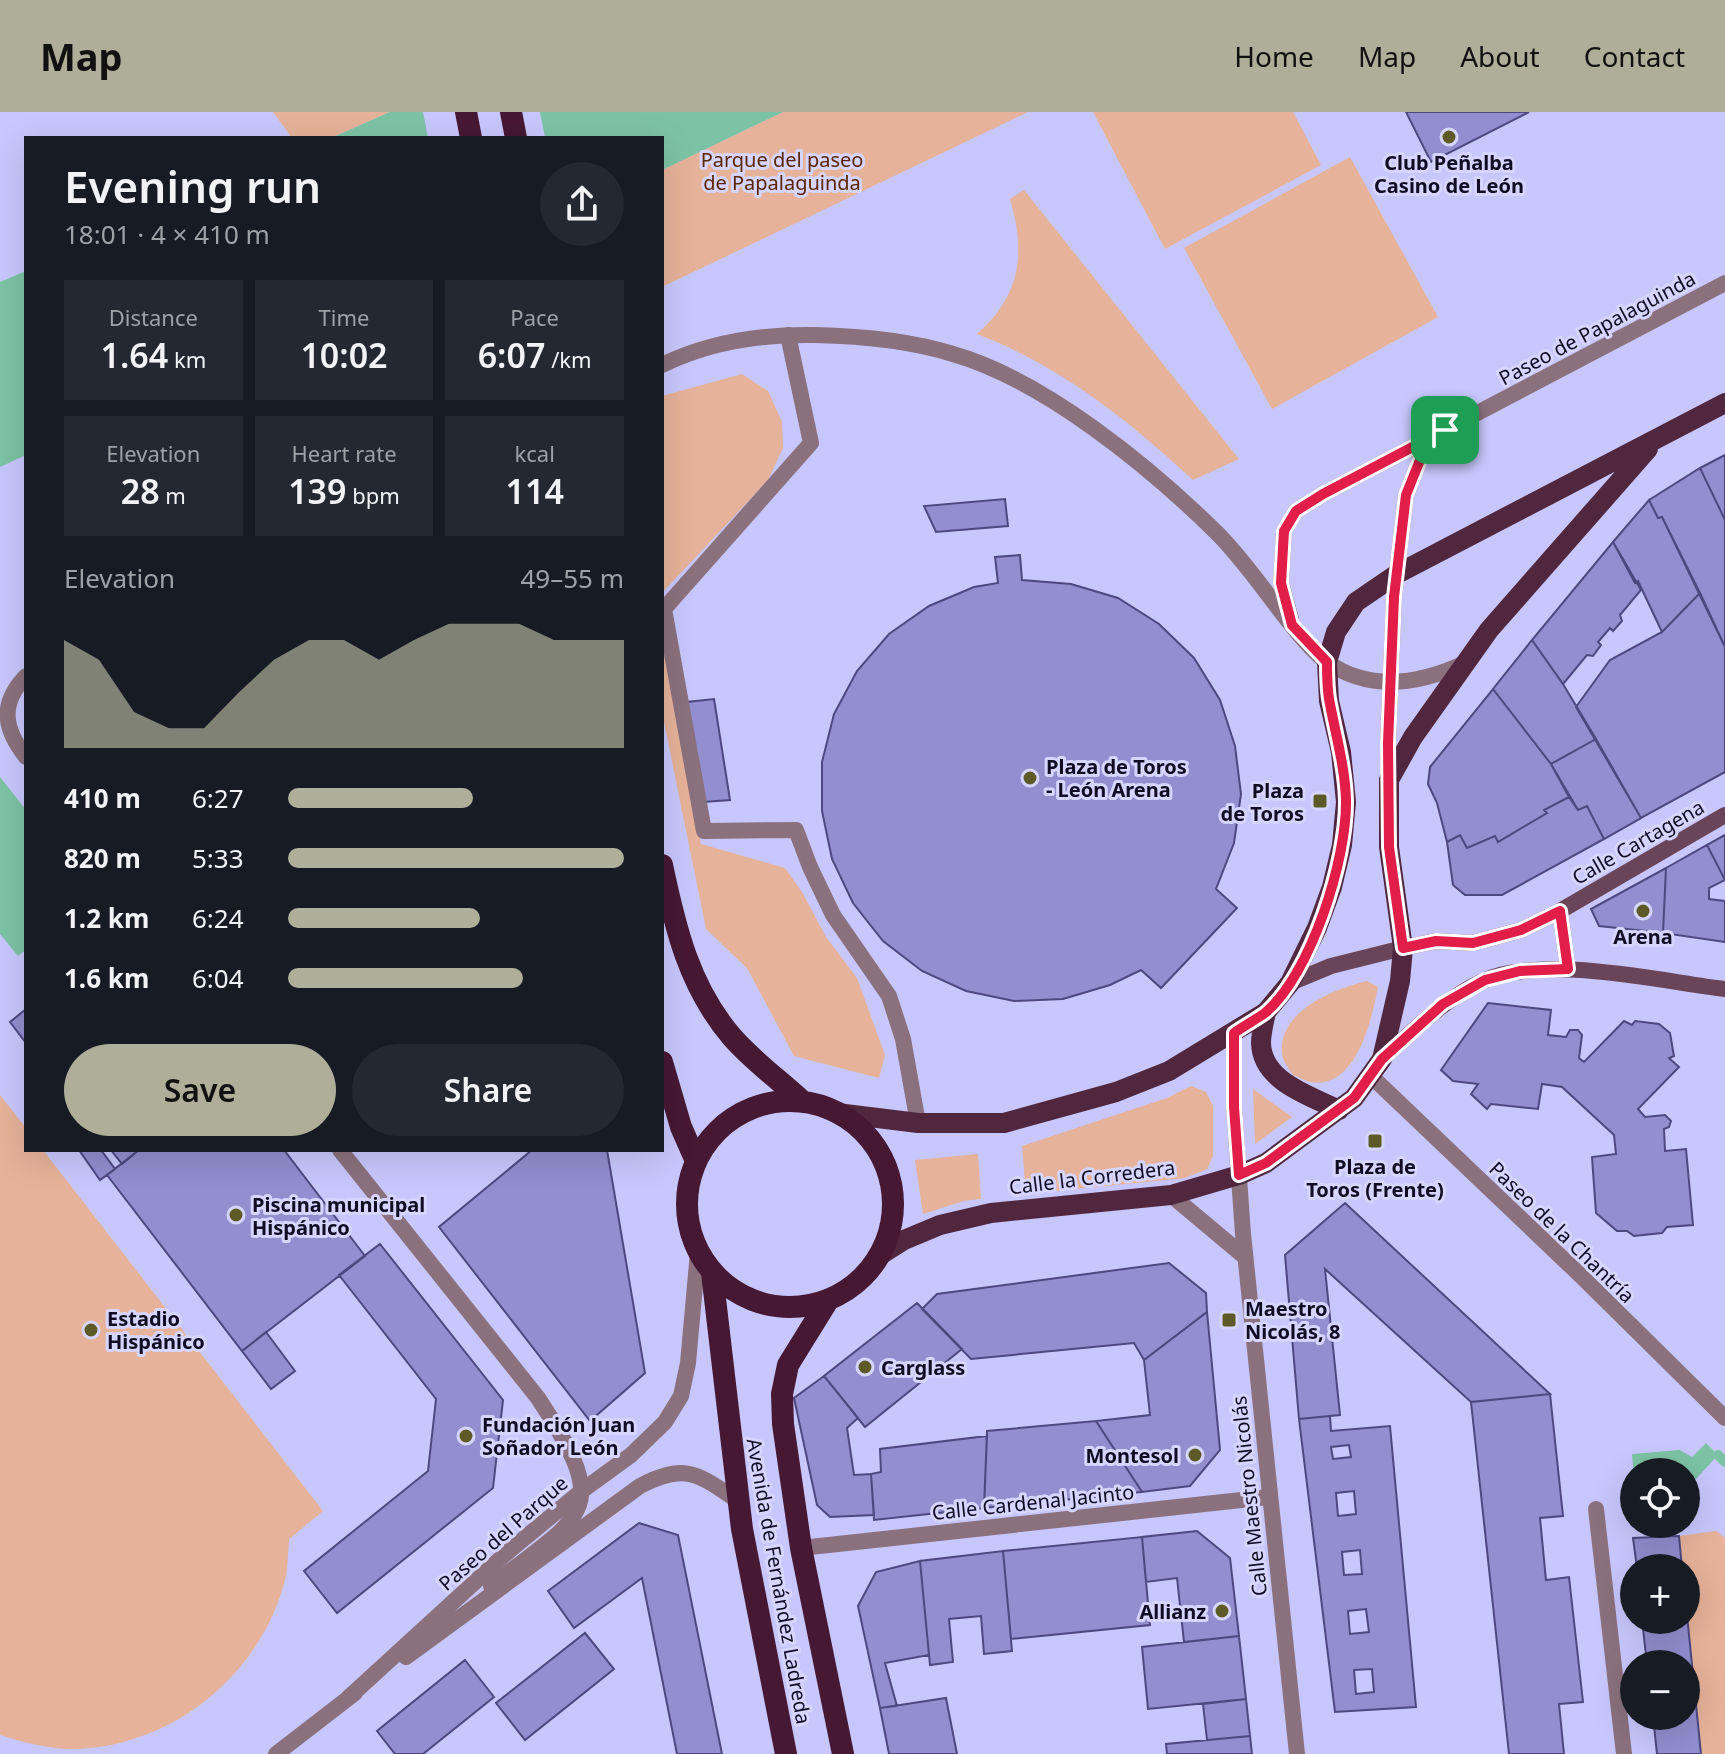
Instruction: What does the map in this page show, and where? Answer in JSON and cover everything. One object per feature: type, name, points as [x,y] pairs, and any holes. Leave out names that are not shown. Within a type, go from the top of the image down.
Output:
[{"type":"highway","points":[[466,112],[471,136]]},
{"type":"highway","points":[[511,112],[516,136]]},
{"type":"highway","points":[[664,875],[676,933],[692,975],[710,1006],[732,1038],[801,1100]]},
{"type":"highway","points":[[664,1069],[681,1127],[696,1161]]},
{"type":"highway","points":[[801,1100],[821,1103],[837,1113],[865,1133],[876,1146],[890,1178],[893,1224],[877,1257],[855,1285],[840,1297],[827,1302],[790,1307],[762,1304],[736,1293],[712,1273],[698,1252],[689,1224],[686,1192],[696,1161],[713,1136],[737,1117],[767,1104],[801,1100]]},
{"type":"highway","name":"Avenida de Fernández Ladreda","points":[[712,1273],[738,1501],[786,1754]]},
{"type":"highway","name":"Avenida de Fernández Ladreda","points":[[827,1302],[788,1365],[782,1394],[783,1424],[801,1548],[843,1754]]},
{"type":"main road","points":[[837,1113],[918,1123],[1004,1123],[1116,1092],[1169,1071],[1266,1012],[1290,983],[1317,928],[1332,887],[1342,845],[1345,789],[1341,752],[1329,701],[1327,662],[1336,632],[1356,602],[1397,574],[1725,403]]},
{"type":"main road","points":[[1377,1068],[1400,981],[1403,948],[1389,847],[1389,780],[1413,737],[1489,630],[1656,440]]},
{"type":"main road","name":"Calle Cartagena","points":[[1290,983],[1331,966],[1403,948],[1436,941],[1473,943],[1521,930],[1560,911],[1725,815]]},
{"type":"main road","name":"Calle la Corredera","points":[[877,1257],[904,1240],[940,1225],[991,1213],[1171,1195],[1239,1175],[1266,1163],[1354,1098],[1377,1068],[1443,1004],[1485,980],[1520,971],[1568,969],[1725,989]]},
{"type":"main road","points":[[1266,1012],[1261,1045],[1266,1063],[1288,1086],[1339,1110]]},
{"type":"street","name":"Paseo de Papalaguinda","points":[[1292,625],[1281,583],[1284,531],[1296,511],[1725,283]]},
{"type":"street","points":[[664,364],[682,355],[735,341],[788,335],[872,336],[954,354],[1048,397],[1153,473],[1219,535],[1292,625],[1327,662],[1359,678],[1392,682],[1438,675],[1468,661]]},
{"type":"street","points":[[788,335],[811,443],[664,609],[704,831],[796,830],[833,915],[889,996],[903,1039],[918,1123]]},
{"type":"street","points":[[1389,780],[1388,743],[1397,574],[1406,495],[1422,455],[1445,430]]},
{"type":"street","points":[[24,678],[12,688],[2,710],[13,741],[24,755]]},
{"type":"street","points":[[1560,911],[1568,969]]},
{"type":"street","name":"Calle Maestro Nicolás","points":[[1234,1033],[1234,1107],[1245,1257],[1297,1754]]},
{"type":"street","name":"Paseo de la Chantría","points":[[1377,1068],[1725,1418]]},
{"type":"street","points":[[342,1152],[538,1398],[563,1436],[577,1465],[583,1490],[580,1508],[567,1528],[457,1612],[440,1632]]},
{"type":"street","points":[[1171,1195],[1245,1257]]},
{"type":"street","name":"Paseo del Parque","points":[[347,1699],[510,1550],[631,1455],[665,1422],[681,1396],[688,1363],[698,1252]]},
{"type":"street","name":"Paseo del Parque","points":[[276,1754],[640,1486],[660,1476],[683,1472],[704,1479],[738,1501]]},
{"type":"street","name":"Calle Cardenal Jacinto","points":[[801,1548],[1269,1497]]},
{"type":"street","points":[[1596,1509],[1624,1754]]},
{"type":"green space","points":[[273,112],[390,112],[336,136],[291,136]]},
{"type":"green space","name":"Parque del paseo de Papalaguinda","points":[[783,112],[1028,112],[664,286],[664,169]]},
{"type":"green space","points":[[1093,112],[1293,112],[1321,165],[1165,249]]},
{"type":"green space","points":[[1350,157],[1438,317],[1272,409],[1184,248]]},
{"type":"green space","points":[[1024,190],[1239,459],[1193,480],[1144,436],[1092,396],[1037,362],[977,334],[992,319],[1011,288],[1016,272],[1018,237],[1010,199]]},
{"type":"green space","points":[[742,374],[768,391],[782,422],[783,448],[768,480],[664,591],[664,395]]},
{"type":"green space","points":[[664,638],[701,844],[785,868],[826,937],[857,978],[885,1055],[879,1078],[794,1056],[747,968],[706,929],[664,722]]},
{"type":"green space","points":[[1367,981],[1378,987],[1366,1033],[1350,1064],[1340,1075],[1327,1082],[1311,1082],[1293,1075],[1282,1053],[1283,1038],[1289,1025],[1298,1014],[1325,996]]},
{"type":"green space","points":[[1191,1086],[1206,1092],[1213,1106],[1213,1156],[1207,1169],[1185,1178],[1026,1194],[1022,1146],[1167,1098]]},
{"type":"green space","points":[[1253,1089],[1292,1117],[1255,1144]]},
{"type":"green space","name":"Estadio Hispánico","points":[[0,1095],[24,1125],[24,1152],[45,1152],[323,1511],[289,1539],[286,1576],[275,1611],[258,1643],[236,1672],[211,1697],[149,1733],[115,1744],[79,1749],[59,1748],[0,1735]]},
{"type":"green space","points":[[978,1154],[981,1199],[923,1214],[915,1160]]},
{"type":"green space","points":[[1716,1531],[1725,1538],[1725,1754],[1701,1754],[1700,1650],[1691,1650],[1689,1634],[1700,1634],[1700,1554],[1681,1554],[1679,1538],[1700,1538],[1700,1533]]},
{"type":"shaded area","points":[[390,112],[783,112],[664,169],[664,136],[336,136]]},
{"type":"shaded area","points":[[24,272],[24,456],[0,467],[0,282]]},
{"type":"shaded area","points":[[0,777],[24,807],[24,952],[18,956],[0,934]]},
{"type":"shaded area","points":[[1706,1443],[1718,1455],[1700,1475],[1700,1458],[1632,1458],[1632,1454],[1680,1450],[1692,1457]]},
{"type":"pier","points":[[423,112],[540,112],[545,136],[428,136]]},
{"type":"building","name":"Club Peñalba Casino de León","points":[[1406,112],[1529,112],[1431,162]]},
{"type":"building","points":[[1725,455],[1725,520],[1700,468]]},
{"type":"building","points":[[1700,468],[1725,520],[1725,647],[1662,517],[1658,518],[1649,500]]},
{"type":"building","points":[[1005,499],[1008,526],[936,532],[924,506]]},
{"type":"building","points":[[1649,500],[1658,518],[1662,517],[1700,593],[1662,632],[1638,581],[1635,583],[1613,542]]},
{"type":"building","points":[[1613,542],[1641,590],[1620,615],[1622,621],[1613,631],[1610,628],[1598,642],[1601,645],[1593,656],[1587,655],[1563,684],[1532,640]]},
{"type":"building","name":"Plaza de Toros - León Arena","points":[[1020,555],[1022,580],[1071,584],[1118,598],[1159,624],[1194,658],[1220,700],[1235,746],[1241,794],[1234,843],[1216,889],[1237,908],[1161,988],[1141,970],[1110,985],[1063,999],[1014,1001],[966,991],[922,971],[883,941],[853,903],[832,859],[822,811],[822,762],[834,714],[857,671],[889,634],[929,606],[974,587],[998,583],[995,557]]},
{"type":"building","points":[[1700,593],[1725,647],[1725,772],[1641,818],[1576,707],[1610,660],[1662,632]]},
{"type":"building","points":[[1532,640],[1596,739],[1551,764],[1493,689]]},
{"type":"building","points":[[1493,689],[1551,764],[1569,797],[1544,810],[1547,813],[1498,842],[1495,836],[1467,848],[1460,835],[1447,842],[1437,803],[1428,784],[1430,767]]},
{"type":"building","points":[[714,699],[730,800],[704,802],[687,702]]},
{"type":"building","points":[[1596,739],[1641,818],[1604,839],[1587,806],[1578,810],[1551,764]]},
{"type":"building","points":[[1569,797],[1578,810],[1587,806],[1604,839],[1502,895],[1465,895],[1453,885],[1447,842],[1460,835],[1467,848],[1495,836],[1498,842],[1547,813],[1544,810]]},
{"type":"building","points":[[1725,835],[1725,880],[1707,845]]},
{"type":"building","points":[[1707,845],[1725,880],[1709,888],[1709,899],[1725,901],[1725,942],[1663,933],[1666,868]]},
{"type":"building","points":[[1666,868],[1663,933],[1599,926],[1591,909]]},
{"type":"building","points":[[1488,1003],[1551,1010],[1548,1035],[1566,1037],[1570,1030],[1578,1030],[1582,1035],[1579,1058],[1584,1062],[1624,1021],[1632,1025],[1635,1021],[1659,1024],[1670,1033],[1674,1056],[1669,1058],[1679,1067],[1638,1109],[1645,1117],[1665,1115],[1671,1121],[1669,1127],[1664,1129],[1665,1151],[1686,1149],[1693,1225],[1667,1227],[1662,1233],[1634,1236],[1627,1231],[1617,1231],[1596,1213],[1592,1157],[1616,1154],[1614,1135],[1562,1087],[1542,1084],[1538,1109],[1491,1104],[1487,1109],[1471,1094],[1478,1084],[1453,1081],[1441,1070]]},
{"type":"building","points":[[24,1011],[24,1040],[10,1022]]},
{"type":"building","points":[[80,1152],[102,1152],[115,1169],[100,1180]]},
{"type":"building","points":[[113,1152],[137,1152],[122,1164]]},
{"type":"building","name":"Piscina municipal Hispánico","points":[[136,1152],[286,1152],[365,1256],[242,1351],[107,1175]]},
{"type":"building","points":[[530,1152],[607,1152],[645,1373],[590,1421],[439,1227]]},
{"type":"building","points":[[1345,1203],[1550,1394],[1471,1402],[1325,1269],[1340,1415],[1299,1419],[1285,1255]]},
{"type":"building","name":"Fundación Juan Soñador León","points":[[380,1244],[503,1400],[493,1488],[337,1613],[304,1571],[428,1471],[436,1399],[339,1275]]},
{"type":"building","points":[[1169,1263],[1206,1293],[1207,1312],[1144,1360],[1134,1343],[971,1359],[922,1309],[937,1294]]},
{"type":"building","points":[[917,1303],[962,1349],[865,1427],[824,1376]]},
{"type":"building","points":[[1207,1312],[1220,1450],[1190,1486],[1142,1492],[1096,1421],[1150,1415],[1144,1360]]},
{"type":"building","points":[[266,1332],[295,1371],[271,1389],[242,1351]]},
{"type":"building","points":[[824,1376],[858,1418],[847,1428],[854,1475],[871,1474],[874,1515],[830,1517],[817,1505],[794,1398]]},
{"type":"building","points":[[1550,1394],[1563,1516],[1540,1518],[1546,1580],[1569,1577],[1583,1702],[1559,1704],[1564,1754],[1509,1754],[1471,1402]]},
{"type":"building","points":[[1330,1416],[1331,1431],[1390,1426],[1416,1707],[1335,1712],[1299,1419]],"holes":[[[1349,1445],[1351,1457],[1333,1459],[1331,1447]],[[1354,1491],[1356,1514],[1338,1516],[1336,1493]],[[1360,1550],[1362,1574],[1344,1575],[1342,1552]],[[1366,1609],[1369,1632],[1350,1634],[1348,1611]],[[1372,1669],[1374,1692],[1356,1694],[1354,1670]]]},
{"type":"building","points":[[1096,1421],[1142,1492],[984,1508],[987,1431]]},
{"type":"building","points":[[987,1436],[984,1508],[874,1520],[871,1474],[881,1472],[880,1449]]},
{"type":"building","points":[[639,1523],[678,1535],[722,1754],[677,1754],[642,1578],[574,1628],[548,1591]]},
{"type":"building","points":[[1197,1531],[1230,1558],[1239,1636],[1184,1642],[1177,1578],[1146,1582],[1142,1537]]},
{"type":"building","points":[[1142,1537],[1150,1625],[1011,1639],[1003,1551]]},
{"type":"building","points":[[1633,1538],[1679,1538],[1681,1554],[1635,1554]]},
{"type":"building","points":[[1003,1551],[1012,1651],[984,1654],[981,1616],[949,1619],[953,1662],[930,1665],[920,1561]]},
{"type":"building","points":[[920,1561],[929,1655],[885,1663],[897,1706],[880,1708],[858,1606],[876,1572]]},
{"type":"building","points":[[585,1633],[614,1669],[525,1740],[496,1703]]},
{"type":"building","points":[[1644,1634],[1689,1634],[1691,1650],[1645,1650]]},
{"type":"building","points":[[1239,1636],[1246,1699],[1148,1709],[1142,1647]]},
{"type":"building","points":[[465,1660],[494,1697],[423,1754],[395,1754],[377,1731]]},
{"type":"building","points":[[946,1698],[957,1754],[889,1754],[880,1708]]},
{"type":"building","points":[[1246,1699],[1250,1736],[1207,1740],[1203,1704]]},
{"type":"building","points":[[1654,1730],[1699,1730],[1701,1754],[1657,1754]]},
{"type":"building","points":[[1250,1736],[1252,1754],[1167,1754],[1166,1744]]},
{"type":"waterway","points":[[1718,1455],[1725,1462]]},
{"type":"place","name":"Club Peñalba Casino de León","points":[[1449,137]]},
{"type":"place","name":"Plaza de Toros - León Arena","points":[[1030,778]]},
{"type":"place","name":"Plaza de Toros","points":[[1320,801]]},
{"type":"place","name":"Arena","points":[[1643,911]]},
{"type":"place","name":"Plaza de Toros (Frente)","points":[[1375,1141]]},
{"type":"place","name":"Piscina municipal Hispánico","points":[[236,1215]]},
{"type":"place","name":"Maestro Nicolás, 8","points":[[1229,1320]]},
{"type":"place","name":"Estadio Hispánico","points":[[91,1330]]},
{"type":"place","name":"Carglass","points":[[865,1367]]},
{"type":"place","name":"Fundación Juan Soñador León","points":[[466,1436]]},
{"type":"place","name":"Montesol","points":[[1195,1455]]},
{"type":"place","name":"Allianz","points":[[1222,1611]]},
{"type":"route","points":[[1445,430],[1422,455],[1406,495],[1394,597],[1388,743],[1389,847],[1403,948],[1436,941],[1473,943],[1521,930],[1560,911],[1568,969],[1520,971],[1485,980],[1443,1004],[1382,1059],[1354,1098],[1266,1163],[1239,1175],[1234,1107],[1234,1033],[1266,1012],[1290,983],[1317,928],[1332,887],[1342,845],[1346,802],[1341,752],[1329,701],[1327,662],[1292,625],[1281,583],[1284,531],[1296,511],[1323,494],[1445,430]]}]
